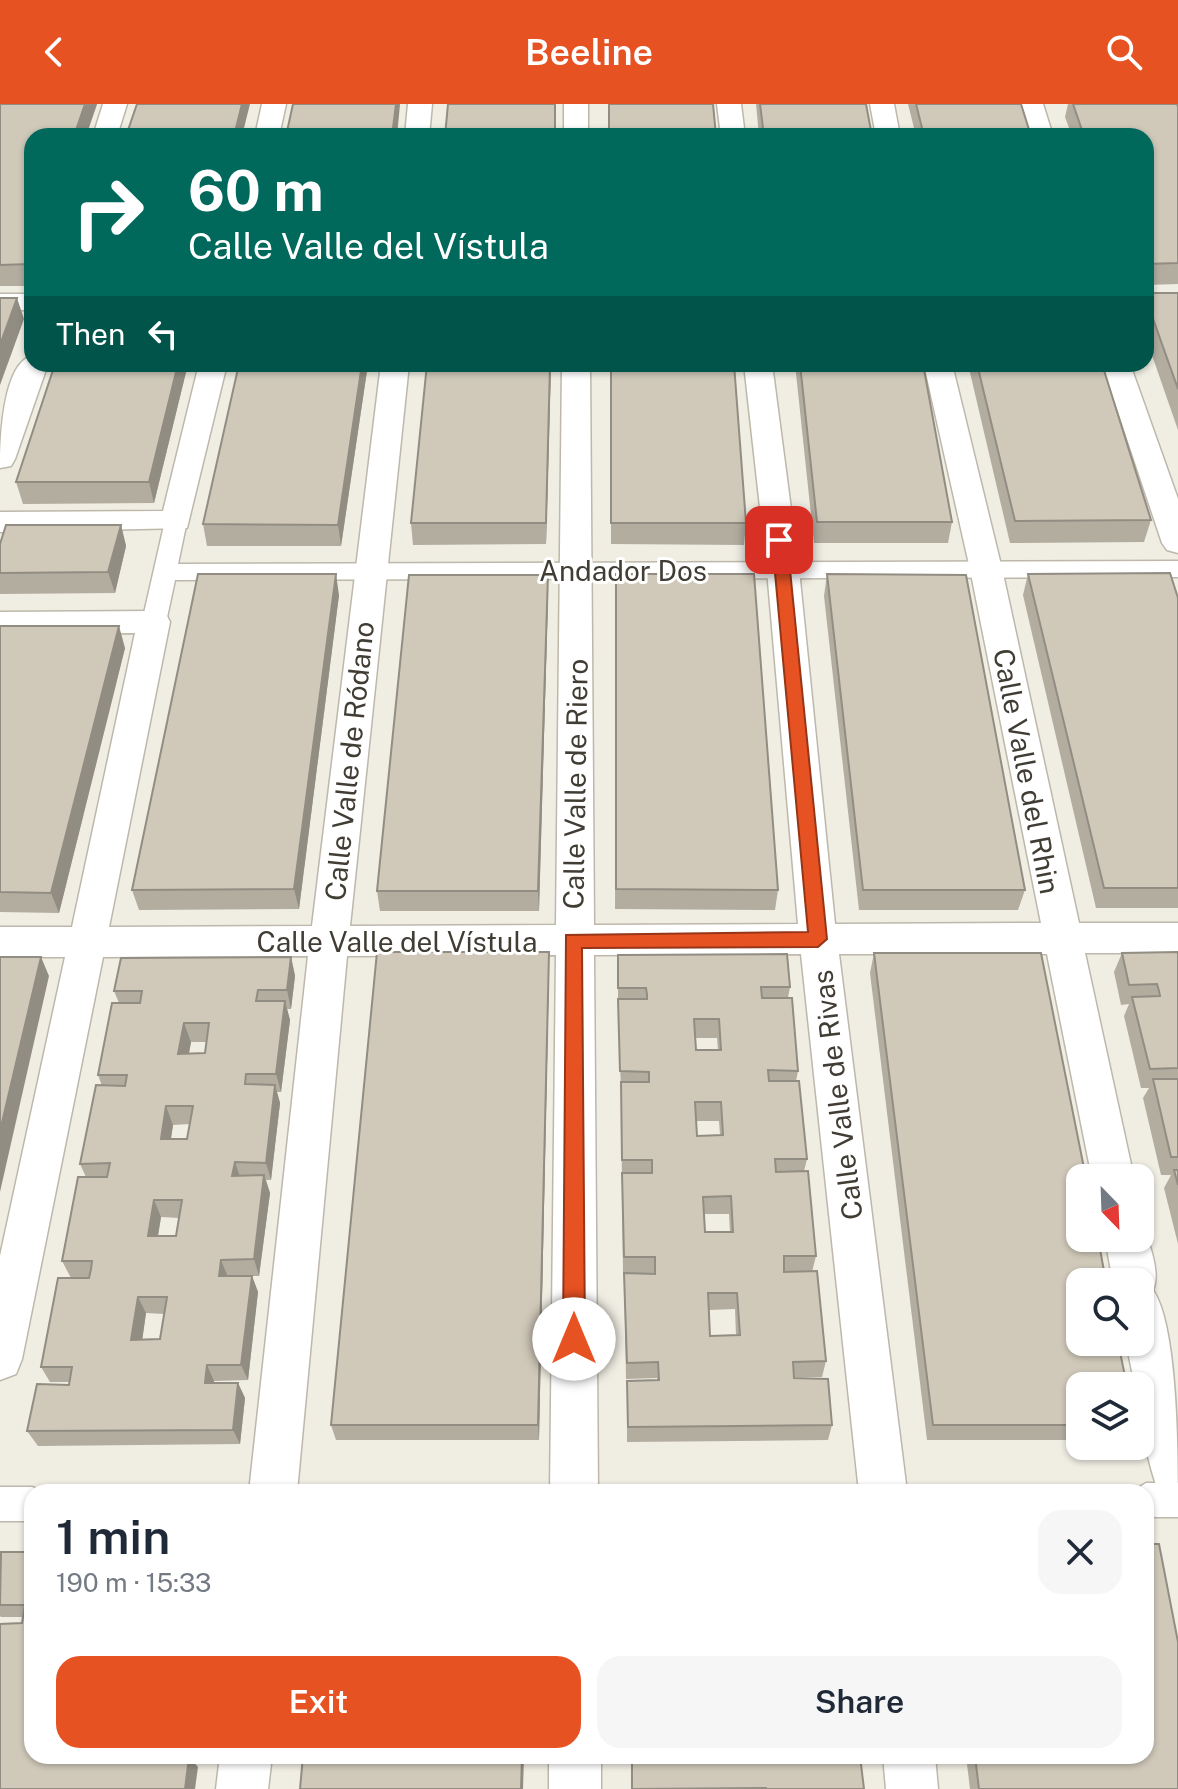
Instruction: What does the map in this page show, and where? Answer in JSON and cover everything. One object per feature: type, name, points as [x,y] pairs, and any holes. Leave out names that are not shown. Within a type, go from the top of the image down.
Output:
[{"type":"street","points":[[108,128],[115,104]]},
{"type":"street","points":[[269,128],[274,104]]},
{"type":"street","points":[[418,128],[420,104]]},
{"type":"street","points":[[576,104],[576,128]]},
{"type":"street","points":[[729,104],[732,128]]},
{"type":"street","points":[[882,104],[886,128]]},
{"type":"street","points":[[1031,104],[1038,128]]},
{"type":"street","points":[[0,302],[24,302]]},
{"type":"street","points":[[0,459],[31,372]]},
{"type":"street","points":[[0,1359],[154,622],[211,372]]},
{"type":"street","name":"Calle Valle de Ródano","points":[[274,1484],[329,941],[394,372]]},
{"type":"street","name":"Calle Valle de Riero","points":[[574,1484],[576,372]]},
{"type":"street","name":"Calle Valle de Rivas","points":[[759,372],[783,570],[818,939],[882,1484]]},
{"type":"street","name":"Calle Valle del Rhin","points":[[940,372],[986,569],[1110,1164]]},
{"type":"street","points":[[1119,372],[1178,543]]},
{"type":"street","points":[[0,522],[176,521]]},
{"type":"street","name":"Andador Dos","points":[[165,572],[1178,569]]},
{"type":"street","points":[[0,623],[154,622]]},
{"type":"street","name":"Calle Valle del Vístula","points":[[0,942],[1178,938]]},
{"type":"street","points":[[1151,1356],[1178,1482]]},
{"type":"street","points":[[1154,1500],[1178,1500]]},
{"type":"street","points":[[0,1504],[24,1504]]},
{"type":"street","points":[[242,1789],[245,1764]]},
{"type":"street","points":[[575,1764],[575,1789]]},
{"type":"street","points":[[910,1764],[912,1789]]},
{"type":"building","points":[[0,104],[85,104],[77,128],[24,128],[24,264],[0,265]]},
{"type":"building","points":[[137,104],[242,104],[236,128],[129,128]]},
{"type":"building","points":[[293,104],[396,104],[393,128],[288,128]]},
{"type":"building","points":[[448,104],[555,104],[555,128],[446,128]]},
{"type":"building","points":[[609,104],[713,104],[715,128],[609,128]]},
{"type":"building","points":[[760,104],[866,104],[870,128],[763,128]]},
{"type":"building","points":[[916,104],[1021,104],[1028,128],[922,128]]},
{"type":"building","points":[[1073,104],[1177,104],[1178,263],[1154,264],[1154,128],[1081,128]]},
{"type":"building","points":[[1154,293],[1178,293],[1178,389],[1154,322]]},
{"type":"building","points":[[0,298],[17,298],[0,345]]},
{"type":"building","points":[[52,372],[176,372],[149,482],[16,482]]},
{"type":"building","points":[[237,372],[361,372],[338,525],[203,524]]},
{"type":"building","points":[[426,372],[550,372],[546,523],[411,523]]},
{"type":"building","points":[[611,372],[735,372],[746,523],[611,523]]},
{"type":"building","points":[[801,372],[924,372],[952,522],[817,522]]},
{"type":"building","points":[[979,372],[1105,372],[1151,520],[1015,521]]},
{"type":"building","points":[[6,525],[121,525],[108,572],[0,573],[0,544]]},
{"type":"building","points":[[1170,573],[1178,598],[1178,888],[1104,888],[1028,574]]},
{"type":"building","points":[[198,574],[336,574],[294,889],[132,890]]},
{"type":"building","points":[[616,574],[754,574],[778,890],[616,889]]},
{"type":"building","points":[[827,574],[966,575],[1025,890],[863,890]]},
{"type":"building","points":[[409,575],[548,575],[538,891],[377,891]]},
{"type":"building","points":[[0,626],[119,626],[51,893],[0,892]]},
{"type":"building","points":[[377,952],[549,952],[538,1425],[331,1425]]},
{"type":"building","points":[[1178,952],[1178,1068],[1150,1069],[1132,997],[1160,996],[1159,991],[1157,984],[1129,985],[1122,953]]},
{"type":"building","points":[[874,953],[1041,953],[1083,1164],[1066,1164],[1066,1252],[1101,1252],[1103,1268],[1066,1268],[1066,1356],[1121,1356],[1124,1372],[1066,1372],[1066,1425],[933,1425]]},
{"type":"building","points":[[787,954],[790,987],[761,987],[762,998],[792,998],[798,1071],[768,1070],[769,1081],[799,1081],[807,1159],[775,1159],[776,1172],[808,1171],[816,1256],[784,1256],[784,1272],[817,1271],[826,1361],[793,1362],[794,1378],[828,1379],[832,1425],[628,1427],[627,1381],[659,1380],[658,1362],[627,1363],[624,1273],[655,1274],[655,1257],[624,1257],[622,1173],[652,1173],[652,1160],[622,1160],[621,1082],[649,1082],[649,1072],[620,1071],[618,999],[647,999],[647,994],[646,988],[618,988],[618,955]],"holes":[[[694,1019],[719,1019],[721,1050],[696,1050]],[[695,1102],[721,1102],[723,1135],[697,1136]],[[731,1196],[733,1232],[705,1232],[703,1197]],[[708,1293],[737,1293],[740,1335],[710,1336]]]},
{"type":"building","points":[[0,957],[41,957],[0,1131]]},
{"type":"building","points":[[291,957],[287,990],[258,990],[256,1001],[285,1001],[276,1074],[246,1074],[245,1084],[275,1085],[266,1163],[235,1162],[232,1176],[264,1175],[254,1259],[221,1260],[219,1276],[252,1276],[241,1365],[207,1365],[205,1383],[238,1383],[233,1430],[27,1431],[37,1384],[69,1385],[72,1367],[41,1367],[58,1278],[89,1278],[91,1269],[92,1261],[62,1261],[78,1177],[107,1177],[110,1163],[80,1164],[96,1085],[125,1086],[127,1075],[98,1075],[112,1003],[140,1003],[142,991],[114,991],[121,958]],"holes":[[[184,1023],[209,1023],[205,1053],[178,1054]],[[166,1106],[193,1106],[187,1139],[161,1139]],[[154,1200],[182,1200],[176,1236],[148,1236]],[[138,1297],[167,1297],[160,1339],[131,1340]]]},
{"type":"building","points":[[1153,1079],[1178,1079],[1178,1157],[1171,1157]]},
{"type":"building","points":[[1154,1544],[1159,1544],[1178,1642],[1178,1789],[979,1789],[976,1764],[1154,1764]]},
{"type":"building","points":[[1,1552],[24,1552],[24,1605],[0,1605]]},
{"type":"building","points":[[24,1611],[24,1764],[188,1764],[185,1789],[0,1789],[0,1624],[22,1623]]},
{"type":"building","points":[[302,1764],[522,1764],[521,1789],[300,1789]]},
{"type":"building","points":[[632,1764],[861,1764],[864,1789],[766,1788],[632,1789]]},
{"type":"route","points":[[574,1339],[573,940],[818,939],[779,540]]}]
